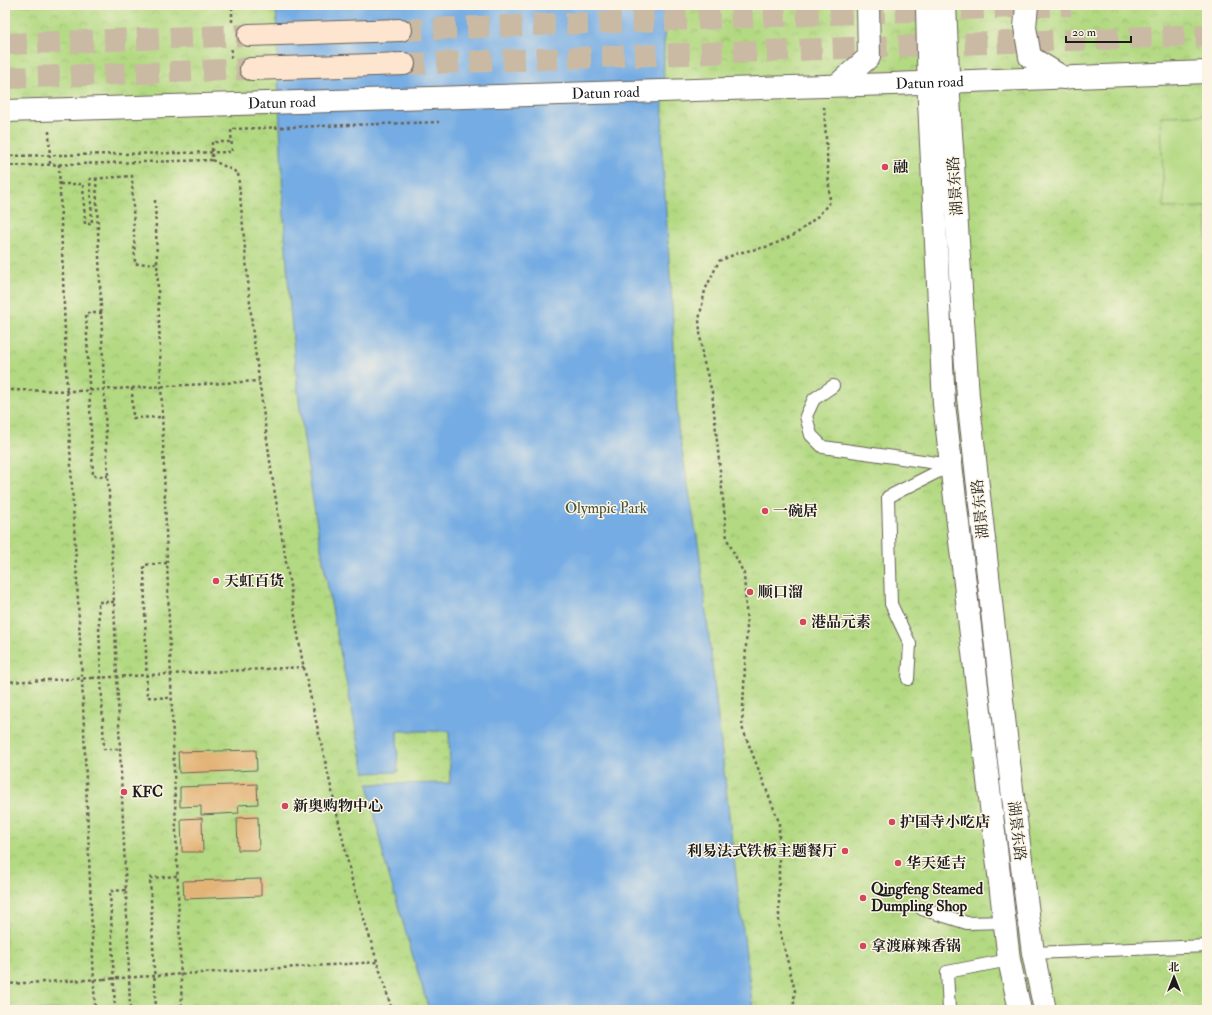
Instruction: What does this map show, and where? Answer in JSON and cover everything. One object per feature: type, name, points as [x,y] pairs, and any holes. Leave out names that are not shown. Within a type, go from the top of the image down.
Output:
[{"type":"main road","points":[[249,35],[401,30]]},
{"type":"main road","points":[[251,69],[404,64]]},
{"type":"street","points":[[838,85],[869,57],[868,5]]},
{"type":"street","name":"湖景东路","points":[[927,5],[939,82],[968,397],[1012,789],[1033,953],[1045,1010]]},
{"type":"street","name":"湖景东路","points":[[945,5],[939,82],[929,102],[944,404],[1009,960],[1020,1010]]},
{"type":"street","points":[[1027,5],[1025,27],[1030,57],[1064,78]]},
{"type":"street","name":"Datun road","points":[[5,111],[1064,78],[1207,72]]},
{"type":"lane","points":[[833,386],[814,399],[806,416],[811,435],[823,447],[951,465]]},
{"type":"lane","points":[[908,679],[910,644],[891,604],[888,497],[951,465]]},
{"type":"lane","points":[[922,909],[967,923],[1005,922]]},
{"type":"lane","points":[[1033,953],[1207,946]]},
{"type":"lane","points":[[949,1010],[947,972],[1009,960]]},
{"type":"path","points":[[793,1010],[795,991],[778,927],[779,822],[742,727],[747,626],[744,574],[727,539],[712,392],[702,355],[699,320],[705,290],[719,261],[738,253],[770,246],[796,234],[818,216],[830,202],[824,107]]},
{"type":"path","points":[[49,124],[50,165]]},
{"type":"path","points":[[5,156],[232,152],[231,129],[255,128]]},
{"type":"path","points":[[212,160],[212,142],[232,142]]},
{"type":"path","points":[[5,166],[212,160],[238,173],[253,335],[259,381],[272,476],[304,667],[352,880],[392,1010]]},
{"type":"path","points":[[59,164],[67,390],[82,678],[95,1010]]},
{"type":"path","points":[[60,184],[83,184],[84,224],[92,224],[90,179],[132,176],[135,264],[157,263]]},
{"type":"path","points":[[96,178],[130,1010]]},
{"type":"path","points":[[154,200],[182,1010]]},
{"type":"path","points":[[102,313],[86,313],[93,476],[108,476]]},
{"type":"path","points":[[5,390],[89,391],[259,381]]},
{"type":"path","points":[[132,388],[133,418],[162,417]]},
{"type":"path","points":[[167,563],[144,565],[147,697],[172,698]]},
{"type":"path","points":[[114,602],[98,602],[101,677],[104,749],[120,749]]},
{"type":"path","points":[[5,682],[304,667]]},
{"type":"path","points":[[156,1010],[150,878],[177,876]]},
{"type":"path","points":[[115,1010],[110,891],[126,890]]},
{"type":"path","points":[[5,984],[378,962]]},
{"type":"green space","name":"Olympic Park","points":[[5,5],[1207,5],[1207,1010],[5,1010]]},
{"type":"green space","points":[[1207,115],[1207,207],[1164,208],[1161,116]]},
{"type":"water","points":[[276,5],[665,5],[662,150],[678,428],[699,549],[733,850],[753,1010],[429,1010],[384,859],[368,784],[450,783],[449,731],[397,731],[398,772],[365,773],[320,541],[299,401],[286,253]]},
{"type":"building","points":[[256,750],[257,770],[179,773],[178,752]]},
{"type":"building","points":[[257,784],[258,804],[238,805],[239,813],[201,815],[201,806],[180,807],[180,787]]},
{"type":"building","points":[[258,817],[259,850],[238,850],[237,818]]},
{"type":"building","points":[[202,818],[203,852],[182,852],[181,819]]},
{"type":"building","points":[[261,879],[261,896],[184,899],[183,881]]},
{"type":"tunnel","points":[[401,30],[1071,5]]},
{"type":"tunnel","points":[[5,44],[249,35]]},
{"type":"tunnel","points":[[404,64],[1207,35]]},
{"type":"tunnel","points":[[5,78],[251,69]]},
{"type":"place","name":"融","points":[[885,167]]},
{"type":"place","name":"一碗居","points":[[765,511]]},
{"type":"place","name":"天虹百货","points":[[216,581]]},
{"type":"place","name":"顺口溜","points":[[750,592]]},
{"type":"place","name":"港品元素","points":[[803,622]]},
{"type":"place","name":"KFC","points":[[124,792]]},
{"type":"place","name":"新奥购物中心","points":[[285,806]]},
{"type":"place","name":"护国寺小吃店","points":[[892,822]]},
{"type":"place","name":"利易法式铁板主题餐厅","points":[[845,851]]},
{"type":"place","name":"华天延吉","points":[[898,863]]},
{"type":"place","name":"Qingfeng Steamed Dumpling Shop","points":[[863,898]]},
{"type":"place","name":"拿渡麻辣香锅","points":[[863,946]]}]
